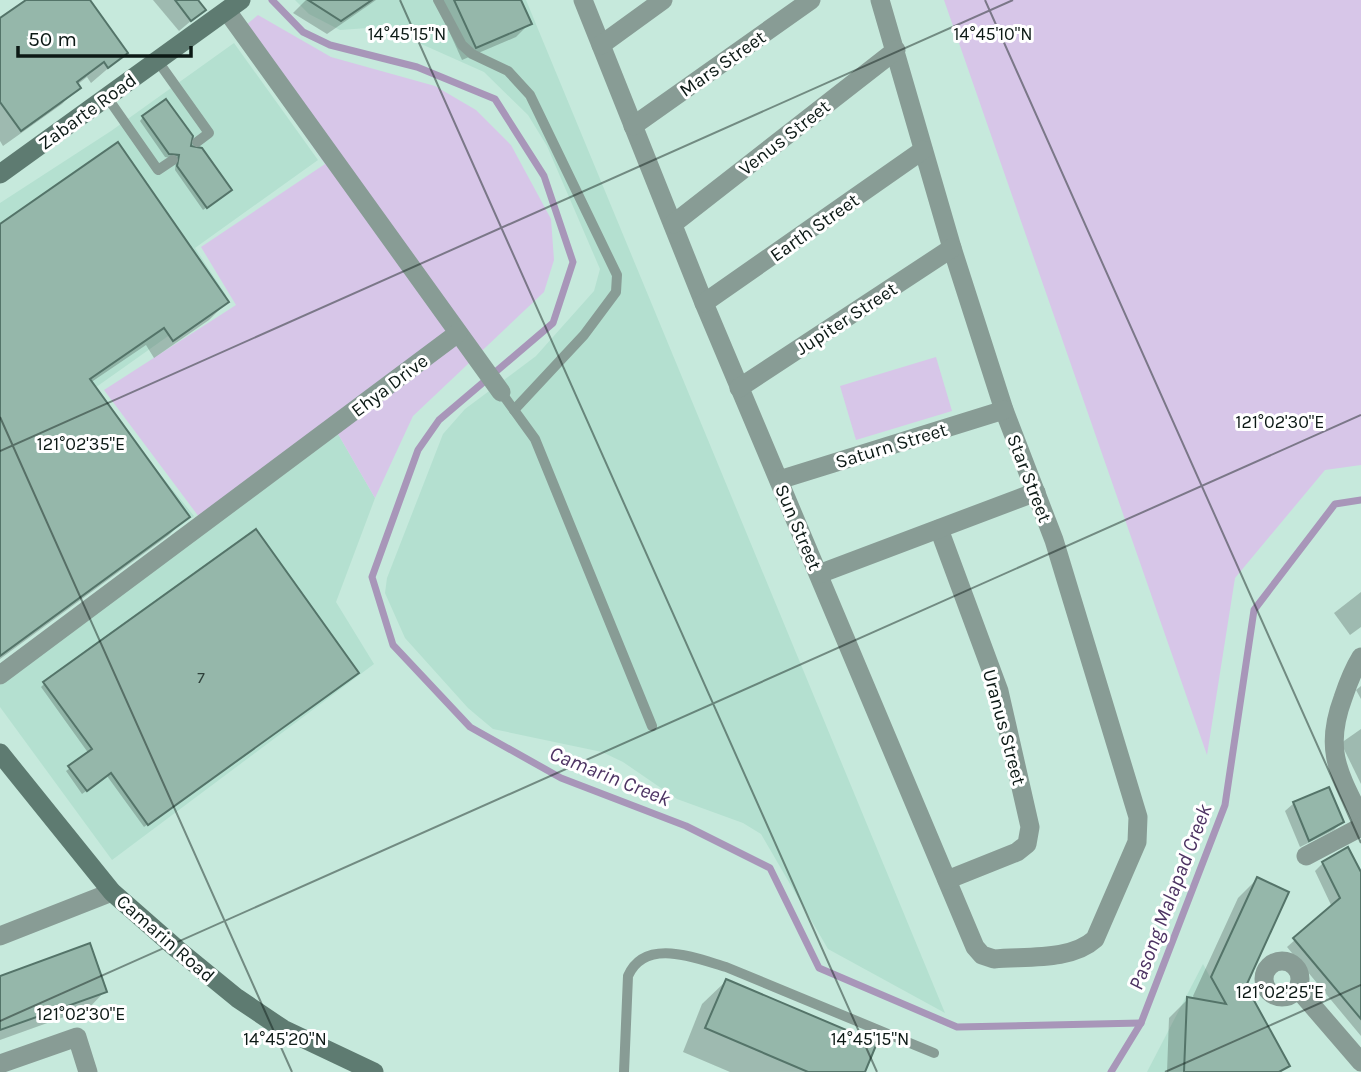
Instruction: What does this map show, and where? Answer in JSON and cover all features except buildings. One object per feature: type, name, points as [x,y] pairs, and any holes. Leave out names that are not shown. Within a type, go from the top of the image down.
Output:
[{"type":"main road","name":"Zabarte Road","points":[[0,174],[234,5]]},
{"type":"main road","name":"Camarin Road","points":[[0,753],[112,892],[237,998],[284,1029],[374,1072]]},
{"type":"street","name":"Sun Street","points":[[583,0],[704,303],[975,947],[982,955],[994,959],[1084,949]]},
{"type":"street","points":[[601,46],[663,0]]},
{"type":"street","name":"Mars Street","points":[[633,126],[811,0]]},
{"type":"street","name":"Star Street","points":[[880,0],[952,248],[1004,410],[1036,492],[1138,817],[1137,842],[1095,939],[1084,949]]},
{"type":"street","points":[[234,5],[501,392]]},
{"type":"street","name":"Venus Street","points":[[673,224],[896,50]]},
{"type":"street","name":"Earth Street","points":[[704,303],[923,150]]},
{"type":"street","name":"Jupiter Street","points":[[739,387],[952,248]]},
{"type":"street","name":"Ehya Drive","points":[[0,675],[458,333]]},
{"type":"street","name":"Saturn Street","points":[[779,480],[1004,410]]},
{"type":"street","points":[[819,575],[1036,492]]},
{"type":"street","name":"Uranus Street","points":[[939,529],[999,691],[1030,827],[1027,844],[1017,852],[947,880]]},
{"type":"street","points":[[1361,657],[1340,706],[1332,738],[1338,771],[1361,818]]},
{"type":"street","points":[[1306,856],[1361,827]]},
{"type":"street","points":[[0,936],[112,892]]},
{"type":"street","points":[[1298,989],[1361,1062]]},
{"type":"street","points":[[0,1064],[77,1037],[88,1072]]},
{"type":"lane","points":[[438,0],[461,45],[472,54],[508,71],[530,95],[617,275],[616,292],[584,335],[514,410]]},
{"type":"lane","points":[[157,60],[209,133],[197,142]]},
{"type":"lane","points":[[107,97],[159,170],[173,160]]},
{"type":"lane","points":[[501,392],[535,439],[652,726]]},
{"type":"lane","points":[[624,1072],[628,976],[633,965],[654,953],[694,958],[755,977],[934,1053]]},
{"type":"shaded area","points":[[295,0],[526,0],[945,1013],[828,949],[761,834],[743,823],[677,799],[623,762],[602,752],[493,729],[468,708],[405,638],[385,593],[387,578],[443,434],[465,409],[536,356],[594,291],[600,269],[547,146],[528,115],[484,72],[410,39],[368,28],[340,30],[309,14]]},
{"type":"shaded area","points":[[944,0],[1361,0],[1361,465],[1325,470],[1235,578],[1207,755]]},
{"type":"shaded area","points":[[258,15],[331,57],[435,86],[476,110],[511,145],[551,219],[554,260],[544,292],[413,416],[375,498],[338,434],[208,529],[104,390],[236,305],[201,247],[325,164],[235,34]]},
{"type":"shaded area","points":[[234,43],[318,160],[195,248],[226,295],[92,390],[194,516],[0,656],[0,203],[111,131]]},
{"type":"shaded area","points":[[936,357],[952,411],[856,440],[840,386]]},
{"type":"shaded area","points":[[338,434],[375,498],[336,602],[374,664],[112,860],[0,707],[0,685]]},
{"type":"shaded area","points":[[1203,964],[1261,1072],[1147,1072]]},
{"type":"waterway","name":"Camarin Creek","points":[[272,0],[303,32],[330,45],[417,67],[495,99],[544,176],[573,262],[553,323],[439,420],[418,450],[372,577],[393,645],[470,727],[561,778],[686,826],[770,868],[819,968],[957,1027],[1141,1023]]},
{"type":"waterway","name":"Pasong Malapad Creek","points":[[1111,1072],[1141,1023],[1225,805],[1254,610],[1335,504],[1361,500]]}]
